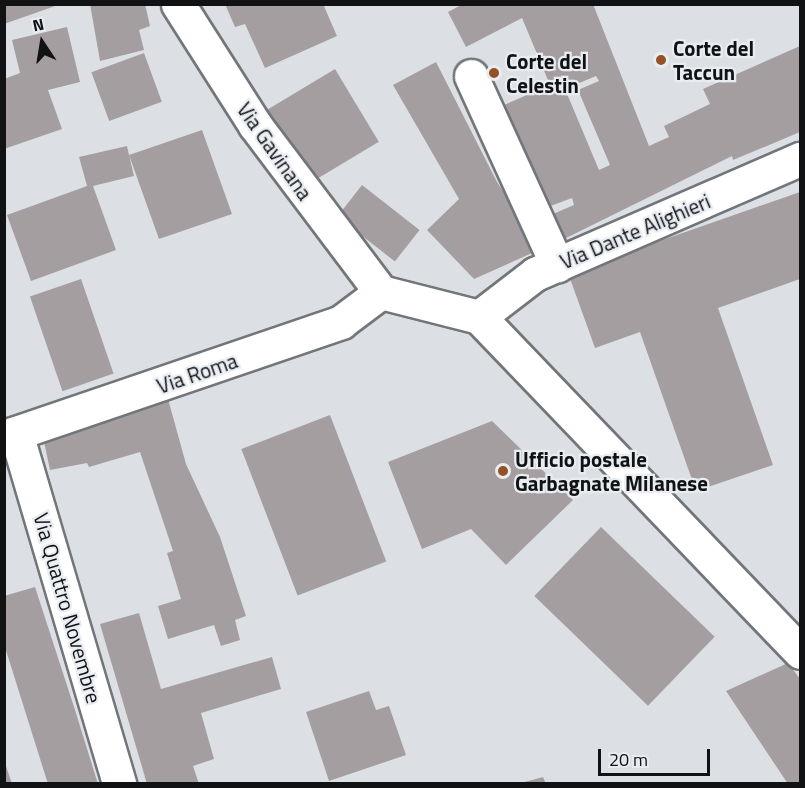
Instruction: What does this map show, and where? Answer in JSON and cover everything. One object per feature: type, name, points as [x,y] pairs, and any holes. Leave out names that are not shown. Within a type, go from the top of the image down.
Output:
[{"type":"street","name":"Via Gavinana","points":[[178,4],[255,125],[381,292]]},
{"type":"street","points":[[471,76],[557,265]]},
{"type":"street","name":"Via Dante Alighieri","points":[[479,317],[497,299],[557,265],[801,159]]},
{"type":"street","points":[[381,292],[479,317],[801,652]]},
{"type":"street","name":"Via Roma","points":[[10,435],[341,322],[381,292]]},
{"type":"street","name":"Via Quattro Novembre","points":[[10,435],[119,783]]},
{"type":"building","points":[[4,4],[58,4],[58,5],[4,24]]},
{"type":"building","points":[[90,4],[145,4],[150,26],[139,30],[144,50],[100,61]]},
{"type":"building","points":[[225,4],[323,4],[337,36],[265,68],[245,24],[235,27]]},
{"type":"building","points":[[463,4],[593,4],[649,146],[669,137],[664,126],[710,104],[703,89],[800,46],[800,132],[733,160],[732,156],[554,244],[541,219],[574,205],[572,198],[537,211],[495,109],[550,85],[522,18],[466,47],[448,12]],"holes":[[[596,76],[599,81],[578,90],[610,165],[599,170],[565,89]]]},
{"type":"building","points":[[67,27],[80,82],[48,90],[62,129],[4,149],[4,79],[20,73],[12,40]]},
{"type":"building","points":[[144,53],[162,102],[109,121],[91,72]]},
{"type":"building","points":[[436,62],[497,182],[541,249],[474,279],[427,230],[459,199],[393,85]]},
{"type":"building","points":[[335,69],[379,142],[309,184],[266,111]]},
{"type":"building","points":[[202,130],[232,214],[159,239],[129,155]]},
{"type":"building","points":[[127,146],[134,176],[93,186],[116,250],[31,281],[7,215],[87,186],[79,157]]},
{"type":"building","points":[[362,185],[420,230],[395,261],[337,217]]},
{"type":"building","points":[[800,192],[800,279],[718,308],[773,465],[696,491],[640,332],[595,348],[568,273]]},
{"type":"building","points":[[81,279],[114,374],[62,391],[30,297]]},
{"type":"building","points":[[168,399],[186,464],[220,537],[246,616],[235,620],[240,640],[221,646],[214,625],[168,639],[158,606],[181,599],[167,553],[173,551],[140,452],[89,467],[87,463],[50,470],[43,437]]},
{"type":"building","points":[[330,415],[386,562],[298,596],[241,449]]},
{"type":"building","points":[[492,421],[573,500],[506,565],[471,529],[422,549],[388,462]]},
{"type":"building","points":[[601,527],[715,637],[648,706],[534,596]]},
{"type":"building","points":[[35,587],[98,784],[48,784],[4,644],[4,596]]},
{"type":"building","points":[[139,613],[161,689],[272,657],[281,689],[201,713],[214,759],[193,766],[199,784],[147,784],[100,624]]},
{"type":"building","points":[[788,663],[800,679],[800,784],[788,784],[726,691]]},
{"type":"building","points":[[369,691],[376,710],[389,706],[406,755],[329,781],[306,712]]},
{"type":"building","points":[[5,763],[12,784],[4,784]]},
{"type":"building","points":[[543,777],[546,784],[521,784],[521,783]]},
{"type":"place","name":"Corte del Taccun","points":[[661,60]]},
{"type":"place","name":"Corte del Celestin","points":[[494,73]]},
{"type":"place","name":"Ufficio postale Garbagnate Milanese","points":[[503,471]]}]
